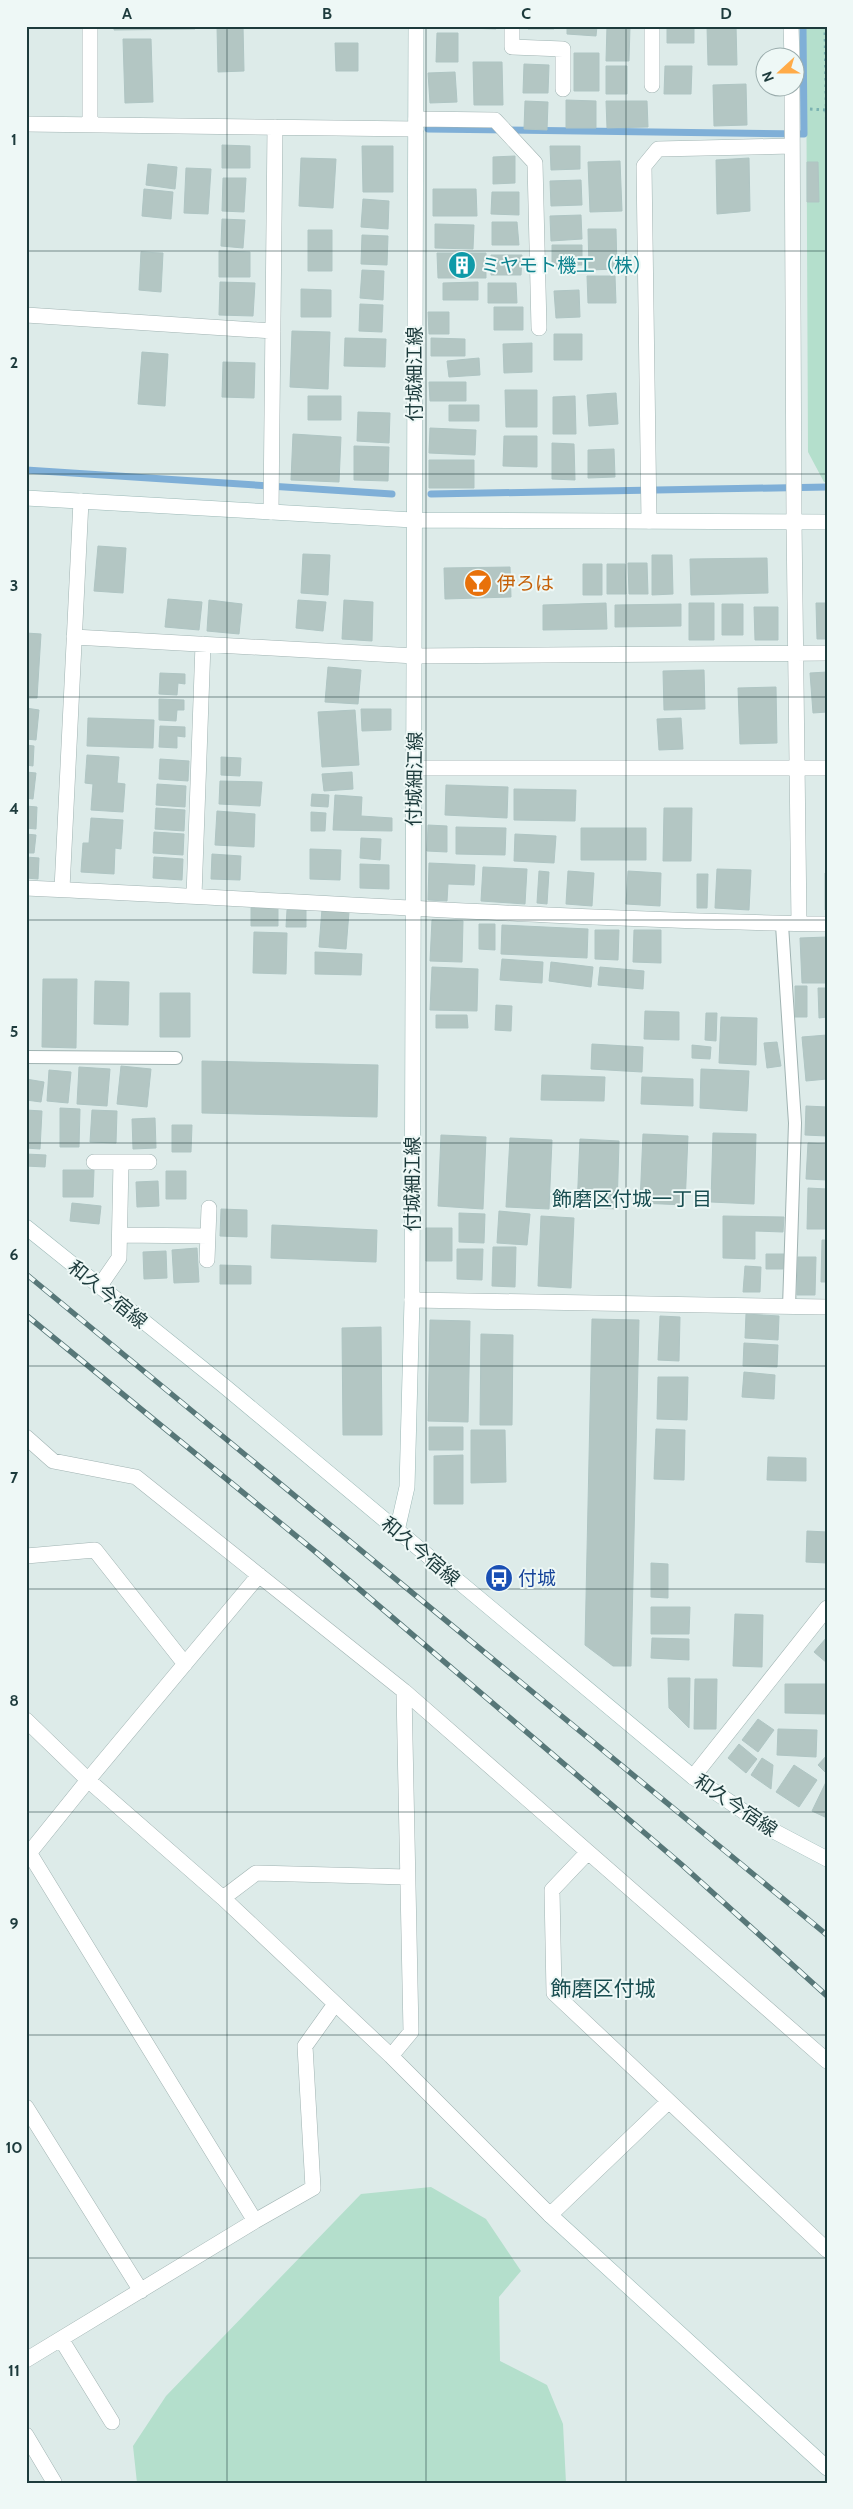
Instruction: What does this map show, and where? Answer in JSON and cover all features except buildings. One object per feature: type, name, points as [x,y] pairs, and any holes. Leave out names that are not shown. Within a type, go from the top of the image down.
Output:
[{"type":"street","points":[[90,26],[90,125]]},
{"type":"street","name":"付城細江線","points":[[397,1531],[407,1487],[412,1300],[416,26]]},
{"type":"street","points":[[512,26],[512,47],[563,49],[563,89]]},
{"type":"street","points":[[652,26],[652,85]]},
{"type":"street","points":[[791,26],[792,48]]},
{"type":"street","points":[[792,98],[794,522],[799,923]]},
{"type":"street","points":[[26,124],[275,127],[495,120],[535,163],[539,328]]},
{"type":"street","points":[[271,512],[275,127]]},
{"type":"street","points":[[649,521],[644,166],[658,148],[792,146]]},
{"type":"street","points":[[26,315],[273,331]]},
{"type":"street","points":[[26,498],[413,520],[827,522]]},
{"type":"street","points":[[62,889],[80,501]]},
{"type":"street","points":[[74,636],[415,656],[827,653]]},
{"type":"street","points":[[194,896],[203,644]]},
{"type":"street","points":[[414,768],[827,768]]},
{"type":"street","points":[[26,888],[412,909],[782,925],[799,923],[827,924]]},
{"type":"street","points":[[94,1162],[149,1162]]},
{"type":"street","points":[[99,1287],[119,1258],[121,1235],[121,1162]]},
{"type":"street","points":[[207,1260],[210,1208]]},
{"type":"street","name":"和久今宿線","points":[[26,1227],[693,1777],[768,1828],[827,1859]]},
{"type":"street","points":[[121,1235],[208,1236]]},
{"type":"street","points":[[412,1300],[827,1307]]},
{"type":"street","points":[[26,1437],[53,1461],[136,1477],[404,1692],[827,2061]]},
{"type":"street","points":[[26,1556],[95,1550],[185,1664]]},
{"type":"street","points":[[255,2221],[28,1856],[88,1780],[259,1575]]},
{"type":"street","points":[[693,1777],[827,1608]]},
{"type":"street","points":[[391,2056],[410,2032],[404,1692]]},
{"type":"street","points":[[26,1720],[88,1780],[223,1898],[391,2056],[550,2215],[827,2468]]},
{"type":"street","points":[[588,1852],[552,1890],[554,1993],[827,2250]]},
{"type":"street","points":[[223,1898],[256,1873],[407,1877]]},
{"type":"street","points":[[26,2360],[255,2221],[313,2188],[305,2046],[335,2004]]},
{"type":"street","points":[[550,2215],[668,2102]]},
{"type":"street","points":[[26,2106],[141,2291]]},
{"type":"street","points":[[61,2340],[112,2422]]},
{"type":"street","points":[[26,2435],[54,2482]]},
{"type":"lane","points":[[782,925],[795,1123],[789,1307]]},
{"type":"lane","points":[[26,1057],[176,1058]]},
{"type":"path","points":[[825,26],[827,157]]},
{"type":"green space","points":[[806,26],[827,26],[827,482],[824,482],[808,452]]},
{"type":"green space","points":[[431,2187],[486,2219],[521,2271],[499,2297],[500,2361],[547,2385],[563,2424],[566,2483],[137,2483],[133,2446],[166,2396],[361,2194]]},
{"type":"waterway","points":[[428,129],[804,134],[803,26]]},
{"type":"waterway","points":[[26,470],[392,494]]},
{"type":"waterway","points":[[431,494],[827,487]]},
{"type":"railway","points":[[26,1274],[827,1935]]},
{"type":"railway","points":[[26,1315],[317,1553],[681,1864],[827,1996]]},
{"type":"place","name":"ミヤモト機工（株）","points":[[462,265]]},
{"type":"place","name":"伊ろは","points":[[478,583]]},
{"type":"place","name":"付城","points":[[499,1578]]},
{"type":"district","name":"飾磨区付城一丁目","points":[[632,1199]]},
{"type":"district","name":"飾磨区付城","points":[[603,1989]]}]
